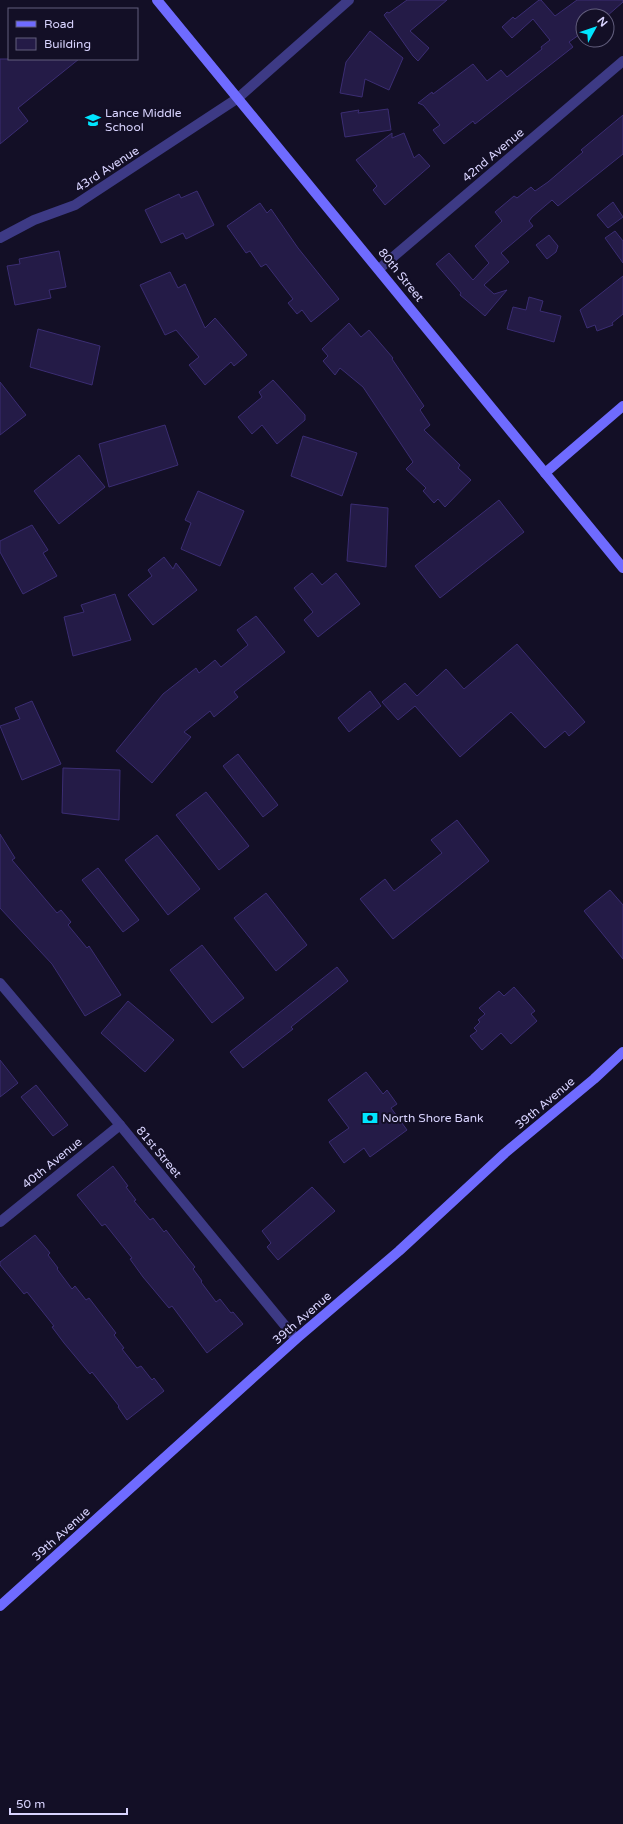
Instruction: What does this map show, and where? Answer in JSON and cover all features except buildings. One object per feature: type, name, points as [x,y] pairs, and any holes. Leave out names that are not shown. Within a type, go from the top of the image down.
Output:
[{"type":"street","name":"80th Street","points":[[157,0],[379,268],[623,568]]},
{"type":"street","name":"43rd Avenue","points":[[0,238],[34,220],[75,205],[238,98],[349,0]]},
{"type":"street","name":"42nd Avenue","points":[[379,268],[623,61]]},
{"type":"street","points":[[545,474],[623,406]]},
{"type":"street","name":"81st Street","points":[[0,983],[120,1125],[296,1339]]},
{"type":"street","name":"39th Avenue","points":[[0,1606],[296,1339],[399,1251],[505,1153],[594,1079],[623,1052]]},
{"type":"street","name":"40th Avenue","points":[[0,1222],[120,1125]]},
{"type":"place","name":"Lance Middle School","points":[[93,120]]},
{"type":"place","name":"North Shore Bank","points":[[370,1118]]}]
